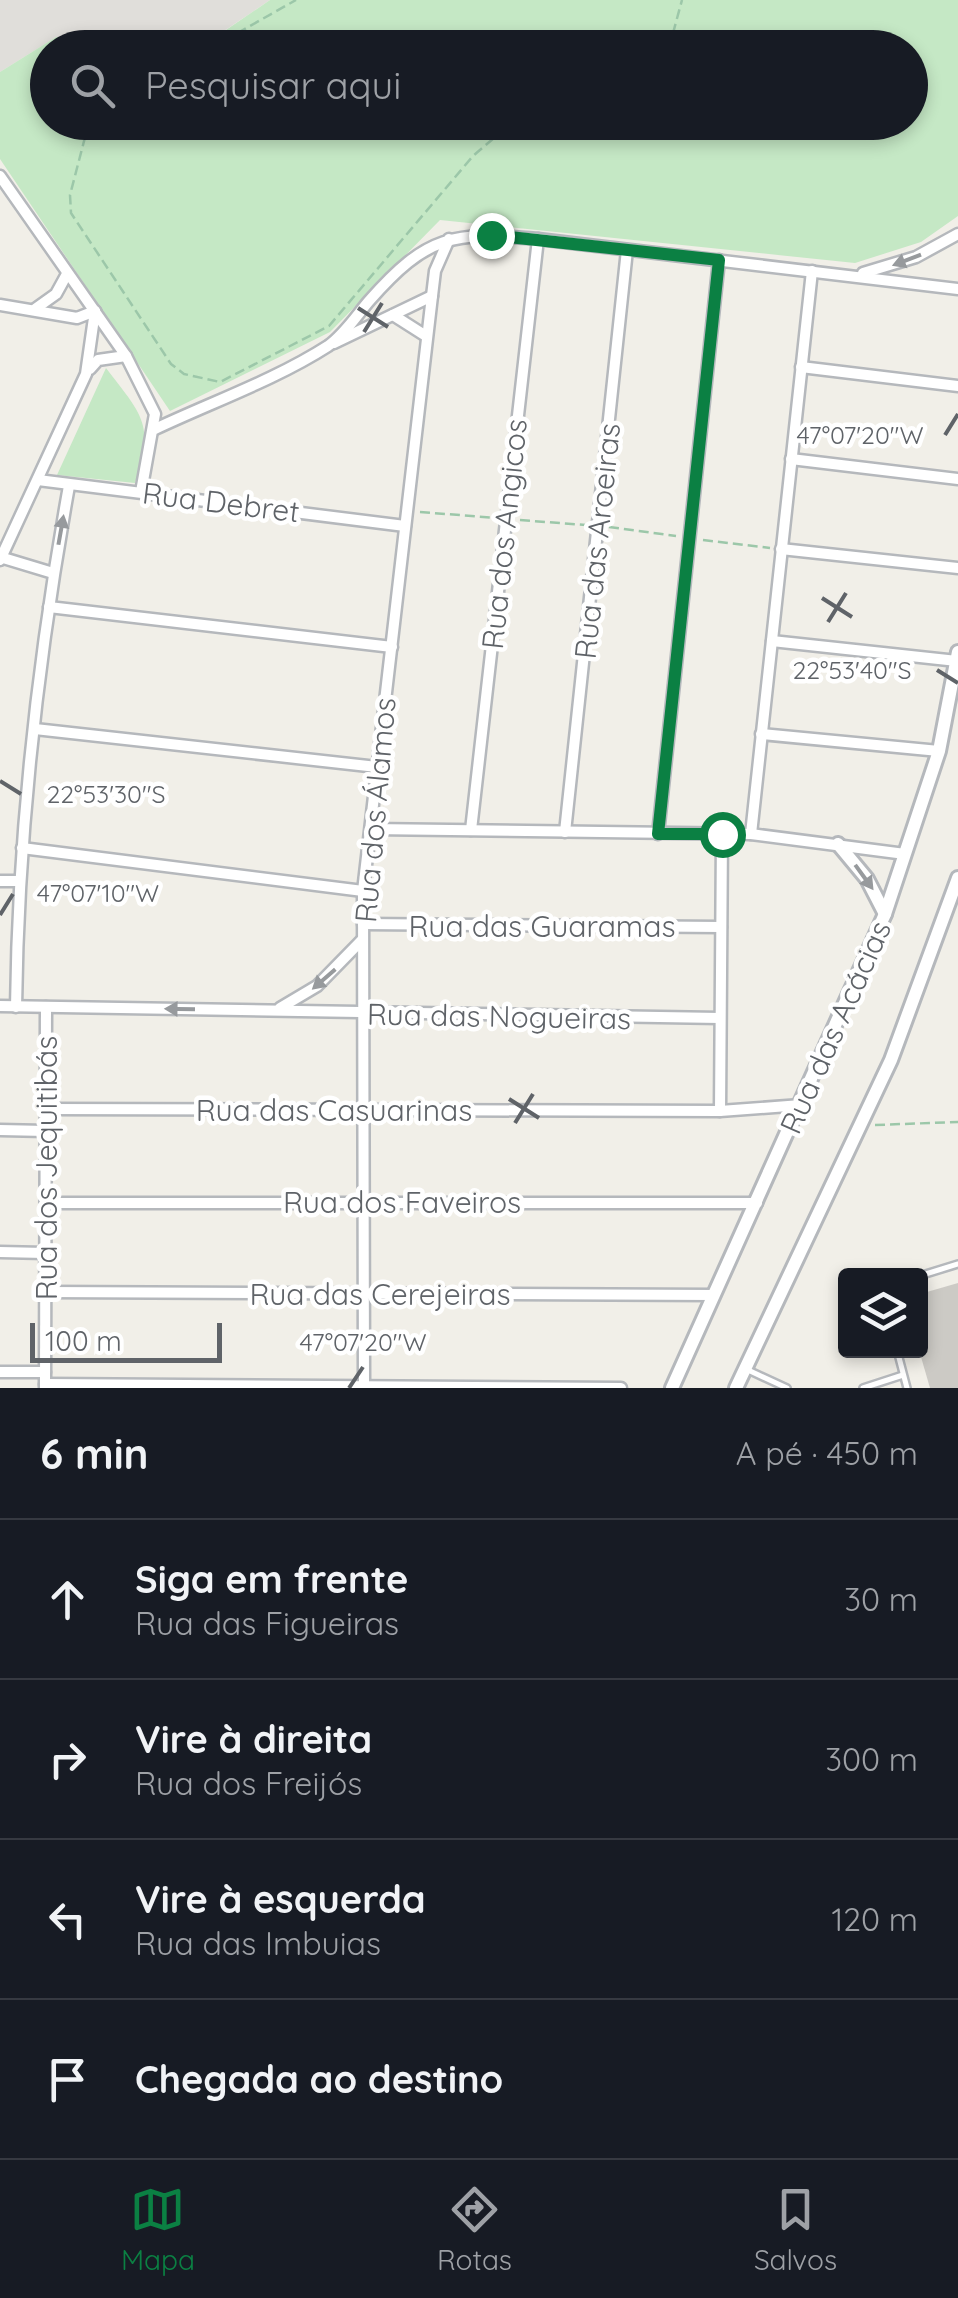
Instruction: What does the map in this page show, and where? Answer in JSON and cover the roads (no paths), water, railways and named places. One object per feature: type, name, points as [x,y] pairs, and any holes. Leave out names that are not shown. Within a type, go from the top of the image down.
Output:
[{"type":"street","points":[[1,179],[126,356],[154,414],[155,429],[141,492]]},
{"type":"street","points":[[852,275],[916,257],[958,234]]},
{"type":"street","points":[[332,344],[404,264],[426,246],[449,239],[491,235],[958,289]]},
{"type":"street","name":"Rua dos Álamos","points":[[364,1387],[363,891],[426,336],[435,271],[449,239]]},
{"type":"street","name":"Rua dos Angicos","points":[[471,830],[538,239]]},
{"type":"street","name":"Rua das Aroeiras","points":[[565,832],[627,250]]},
{"type":"street","points":[[658,834],[719,260]]},
{"type":"street","points":[[751,834],[812,271]]},
{"type":"street","points":[[33,310],[56,294],[67,274]]},
{"type":"street","points":[[155,429],[432,296]]},
{"type":"street","points":[[0,306],[77,318],[95,311]]},
{"type":"street","points":[[53,573],[0,558],[86,374],[95,311]]},
{"type":"street","points":[[394,316],[426,336]]},
{"type":"street","points":[[86,374],[98,360],[126,356]]},
{"type":"street","points":[[801,367],[958,386]]},
{"type":"street","points":[[791,459],[958,479]]},
{"type":"street","name":"Rua Debret","points":[[38,480],[405,526]]},
{"type":"street","points":[[16,1006],[17,881],[53,573],[69,486]]},
{"type":"street","points":[[781,549],[958,568]]},
{"type":"street","points":[[49,607],[392,647]]},
{"type":"street","points":[[772,642],[957,661]]},
{"type":"street","name":"Rua das Acácias","points":[[672,1388],[885,914],[939,750],[958,652]]},
{"type":"street","points":[[35,729],[377,767]]},
{"type":"street","points":[[761,734],[939,750]]},
{"type":"street","points":[[371,829],[751,834],[905,854]]},
{"type":"street","points":[[720,1111],[722,834]]},
{"type":"street","points":[[838,844],[866,878],[885,914]]},
{"type":"street","points":[[22,848],[363,891]]},
{"type":"street","points":[[736,1388],[891,1060],[958,878]]},
{"type":"street","points":[[0,881],[17,881]]},
{"type":"street","name":"Rua das Guaramas","points":[[362,924],[721,927]]},
{"type":"street","points":[[278,1010],[317,986],[363,939]]},
{"type":"street","name":"Rua das Nogueiras","points":[[0,1006],[278,1010],[365,1016],[720,1018]]},
{"type":"street","name":"Rua dos Jequitibás","points":[[45,1381],[46,1007]]},
{"type":"street","name":"Rua das Casuarinas","points":[[46,1109],[720,1111],[801,1106]]},
{"type":"street","points":[[0,1130],[46,1131]]},
{"type":"street","name":"Rua dos Faveiros","points":[[47,1203],[757,1203]]},
{"type":"street","points":[[0,1252],[45,1252]]},
{"type":"street","name":"Rua das Cerejeiras","points":[[46,1292],[714,1296]]},
{"type":"street","points":[[0,1372],[45,1381],[620,1388]]},
{"type":"lane","points":[[928,1273],[958,1264]]},
{"type":"lane","points":[[899,1358],[907,1388]]},
{"type":"lane","points":[[745,1369],[787,1388]]},
{"type":"lane","points":[[863,1388],[903,1375]]}]
